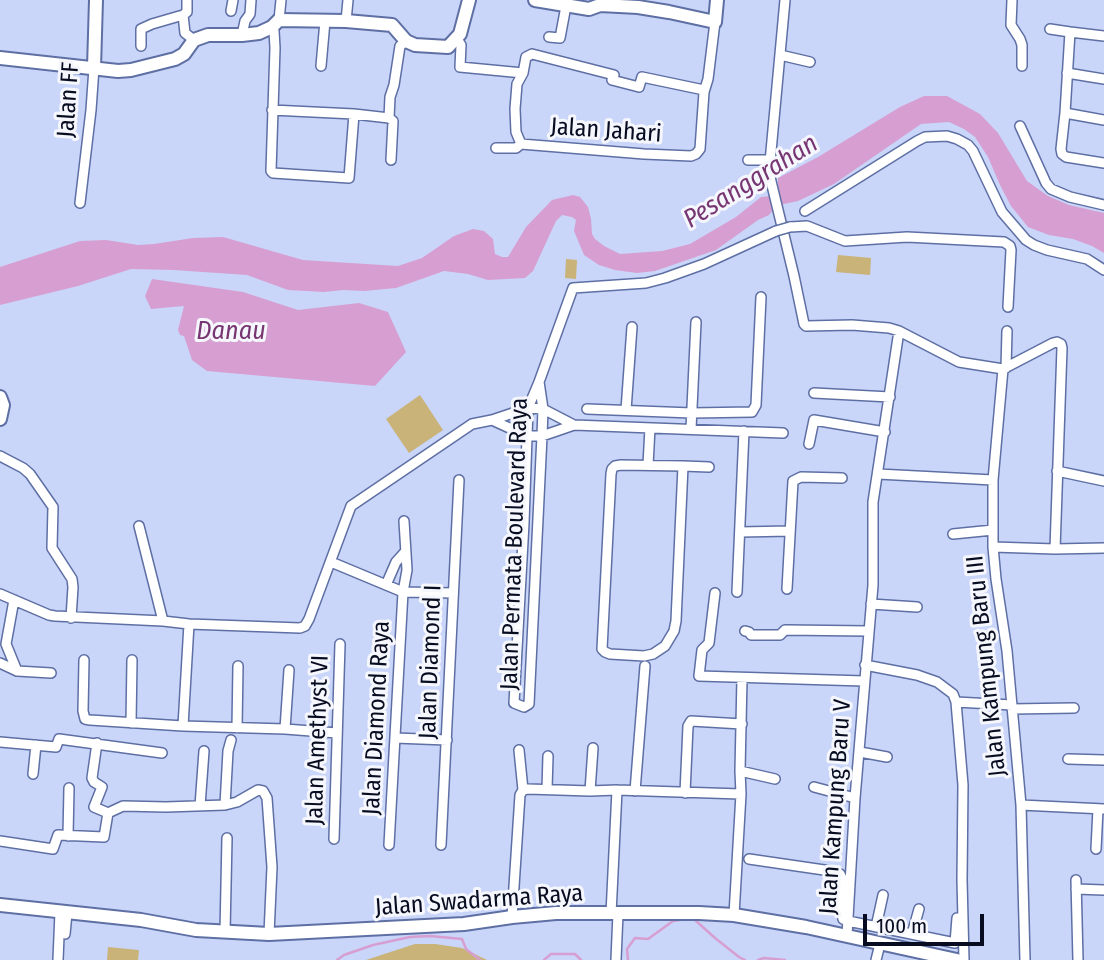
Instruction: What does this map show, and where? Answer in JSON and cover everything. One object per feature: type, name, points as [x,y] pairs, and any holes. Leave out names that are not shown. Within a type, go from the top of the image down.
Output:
[{"type":"main road","name":"Jalan FF","points":[[94,68],[96,0]]},
{"type":"main road","points":[[0,58],[118,71],[131,70],[175,59],[184,54],[194,40],[208,34],[242,35],[259,33],[275,24],[325,21],[392,25],[406,41],[415,45],[440,48],[448,47],[457,39],[469,0]]},
{"type":"main road","points":[[535,0],[590,9],[593,4],[638,8],[715,22],[717,0]]},
{"type":"main road","points":[[0,397],[3,405],[0,419]]},
{"type":"main road","name":"Jalan Swadarma Raya","points":[[0,905],[141,920],[196,930],[269,934],[464,924],[556,913],[734,915],[847,935],[957,960]]},
{"type":"street","points":[[141,46],[141,29],[183,15],[187,12],[187,0]]},
{"type":"street","points":[[231,11],[233,0]]},
{"type":"street","points":[[242,35],[245,21],[250,14],[251,0]]},
{"type":"street","points":[[281,0],[274,31],[271,171],[349,178],[354,114]]},
{"type":"street","points":[[346,21],[348,0]]},
{"type":"street","points":[[785,0],[769,160],[770,180],[778,226],[794,276],[804,324],[889,328],[900,331],[959,362],[1005,369],[1053,342],[1061,344],[1055,549]]},
{"type":"street","points":[[1012,0],[1012,27],[1020,39],[1022,66]]},
{"type":"street","points":[[549,37],[560,38],[566,6]]},
{"type":"street","points":[[183,15],[185,33],[194,40]]},
{"type":"street","points":[[321,66],[325,21]]},
{"type":"street","name":"Jalan Jahari","points":[[704,90],[642,77],[639,87],[612,80],[614,75],[531,54],[526,57],[523,73],[517,84],[516,132],[521,144],[644,154],[696,154],[700,149],[704,90],[708,79],[715,22]]},
{"type":"street","points":[[1050,29],[1104,36]]},
{"type":"street","points":[[1070,32],[1062,154],[1104,163]]},
{"type":"street","points":[[457,39],[461,45],[460,67],[523,73]]},
{"type":"street","points":[[389,118],[390,97],[400,46],[406,41]]},
{"type":"street","points":[[780,55],[810,62]]},
{"type":"street","name":"Jalan FF","points":[[80,203],[94,68]]},
{"type":"street","points":[[1067,73],[1104,79]]},
{"type":"street","points":[[272,110],[389,118],[393,121],[391,160]]},
{"type":"street","points":[[1065,113],[1104,120]]},
{"type":"street","points":[[1020,126],[1051,189],[1070,197],[1104,205]]},
{"type":"street","points":[[805,211],[917,141],[925,137],[947,136],[968,145],[973,151],[1002,212],[1026,240],[1047,250],[1087,259],[1104,270]]},
{"type":"street","points":[[496,148],[516,148],[521,144]]},
{"type":"street","points":[[748,160],[769,160]]},
{"type":"street","points":[[778,226],[807,226],[845,241],[907,237],[1004,242],[1011,250],[1009,307]]},
{"type":"street","name":"Jalan Permata Boulevard Raya","points":[[539,382],[543,409],[542,436],[528,704],[524,707],[514,703],[528,408],[573,288],[646,283],[665,278],[704,264],[778,226]]},
{"type":"street","points":[[587,409],[748,413],[755,409],[761,296]]},
{"type":"street","points":[[691,429],[696,322]]},
{"type":"street","points":[[626,410],[632,327]]},
{"type":"street","name":"Jalan Kampung Baru V","points":[[847,935],[873,572],[873,502],[900,331]]},
{"type":"street","name":"Jalan Kampung Baru III","points":[[1007,331],[993,480],[993,547],[1007,651],[1020,805],[1025,960]]},
{"type":"street","points":[[814,393],[890,397]]},
{"type":"street","points":[[0,594],[49,615],[71,618],[296,629],[303,627],[309,619],[354,503],[467,427],[528,408],[543,409],[574,425]]},
{"type":"street","points":[[492,420],[527,436],[542,436],[574,425],[783,433]]},
{"type":"street","points":[[809,444],[814,420],[884,432]]},
{"type":"street","points":[[648,465],[650,428]]},
{"type":"street","points":[[737,592],[744,431]]},
{"type":"street","points":[[0,456],[30,474],[53,507],[52,548],[72,579],[71,618]]},
{"type":"street","points":[[684,467],[674,631],[665,646],[653,654],[644,656],[605,652],[601,643],[612,468],[648,465],[709,467]]},
{"type":"street","points":[[1057,471],[1104,481]]},
{"type":"street","points":[[877,474],[993,480]]},
{"type":"street","points":[[786,589],[793,481],[801,477],[842,478]]},
{"type":"street","name":"Jalan Diamond I","points":[[441,845],[459,480]]},
{"type":"street","name":"Jalan Diamond Raya","points":[[389,845],[402,592],[407,570],[404,521]]},
{"type":"street","points":[[139,526],[163,621]]},
{"type":"street","points":[[953,534],[993,530]]},
{"type":"street","points":[[740,532],[790,531]]},
{"type":"street","points":[[993,547],[1104,548]]},
{"type":"street","points":[[386,585],[396,562],[405,552]]},
{"type":"street","name":"Jalan Diamond Raya","points":[[331,562],[402,592],[453,593]]},
{"type":"street","name":"Jalan Kampung Baru V","points":[[715,593],[709,643],[702,650],[698,675],[864,681]]},
{"type":"street","points":[[14,600],[3,647],[17,671]]},
{"type":"street","points":[[871,604],[917,607]]},
{"type":"street","points":[[183,726],[189,624]]},
{"type":"street","points":[[745,631],[751,635],[780,635],[785,630],[868,631]]},
{"type":"street","name":"Jalan Amethyst VI","points":[[334,839],[340,644]]},
{"type":"street","points":[[84,660],[85,719],[337,733]]},
{"type":"street","points":[[131,723],[132,660]]},
{"type":"street","points":[[0,663],[17,671],[51,673]]},
{"type":"street","points":[[865,665],[917,675],[937,682],[953,694],[956,702],[963,785],[964,960]]},
{"type":"street","points":[[635,791],[645,666]]},
{"type":"street","points":[[237,728],[238,667]]},
{"type":"street","points":[[285,729],[289,670]]},
{"type":"street","points":[[734,915],[741,794],[742,678]]},
{"type":"street","points":[[956,702],[1012,707],[1074,708]]},
{"type":"street","points":[[685,793],[688,726],[691,721],[742,724]]},
{"type":"street","points":[[395,738],[447,740]]},
{"type":"street","points":[[0,741],[57,747],[59,739],[162,753]]},
{"type":"street","points":[[225,805],[231,740]]},
{"type":"street","points":[[97,743],[92,780],[102,787],[94,808],[108,813],[123,806],[225,805],[237,802],[258,790],[266,794],[272,867],[269,934]]},
{"type":"street","points":[[33,774],[36,745]]},
{"type":"street","points":[[590,791],[593,748]]},
{"type":"street","points":[[512,917],[520,795],[523,790],[519,750]]},
{"type":"street","points":[[200,806],[204,751]]},
{"type":"street","points":[[860,752],[887,757]]},
{"type":"street","points":[[547,789],[548,756]]},
{"type":"street","points":[[1068,759],[1104,760]]},
{"type":"street","points":[[740,771],[775,779]]},
{"type":"street","points":[[814,787],[855,798]]},
{"type":"street","points":[[68,836],[69,788]]},
{"type":"street","points":[[523,790],[741,794]]},
{"type":"street","points":[[616,960],[614,913],[617,790]]},
{"type":"street","points":[[1020,805],[1101,809],[1096,849]]},
{"type":"street","points":[[0,841],[49,849],[54,848],[58,835],[104,837],[108,813]]},
{"type":"street","points":[[225,932],[227,838]]},
{"type":"street","points":[[749,859],[840,874],[843,880],[841,909],[843,919],[848,921],[955,943],[957,918]]},
{"type":"street","points":[[1078,960],[1076,884],[1104,890]]},
{"type":"street","points":[[876,927],[883,895]]},
{"type":"street","points":[[912,934],[919,909]]},
{"type":"street","points":[[63,912],[65,934]]},
{"type":"street","points":[[58,960],[63,912]]},
{"type":"street","points":[[876,960],[880,943]]},
{"type":"shaded area","points":[[838,255],[871,258],[870,275],[836,272]]},
{"type":"shaded area","points":[[566,259],[577,260],[576,279],[565,278]]},
{"type":"shaded area","points":[[420,395],[443,430],[409,453],[386,419]]},
{"type":"shaded area","points":[[415,944],[462,948],[487,960],[366,960]]},
{"type":"shaded area","points":[[108,947],[139,950],[138,960],[107,960]]},
{"type":"water","points":[[924,96],[947,96],[980,114],[998,133],[1027,181],[1048,196],[1069,205],[1104,213],[1104,253],[1073,239],[1049,235],[1028,227],[1011,206],[988,157],[975,137],[949,122],[921,124],[834,184],[774,209],[716,250],[655,271],[637,273],[599,265],[584,255],[574,231],[576,220],[562,215],[556,221],[533,271],[525,278],[488,280],[444,271],[396,288],[324,292],[288,290],[247,275],[131,269],[78,286],[0,305],[0,267],[80,241],[106,240],[138,245],[223,237],[303,260],[398,266],[422,258],[454,236],[473,229],[484,231],[493,239],[495,254],[508,257],[526,227],[552,200],[573,195],[580,197],[588,207],[592,234],[604,246],[620,254],[662,251],[690,244],[736,217],[761,197],[771,196],[778,190],[778,178],[900,107]]},
{"type":"water","name":"Danau","points":[[152,279],[243,292],[298,310],[359,303],[388,312],[406,352],[375,386],[207,371],[192,360],[184,336],[180,335],[178,330],[184,306],[151,309],[145,296]]},
{"type":"waterway","points":[[628,960],[627,949],[635,938],[648,939],[673,921],[687,919],[695,920],[745,960]]},
{"type":"waterway","points":[[337,960],[373,945],[410,937],[430,936],[462,939],[466,949],[480,960]]},
{"type":"waterway","points":[[544,960],[551,954],[575,954],[581,960]]},
{"type":"waterway","points":[[758,960],[785,960]]},
{"type":"water label","name":"Pesanggrahan","points":[[751,182]]}]
